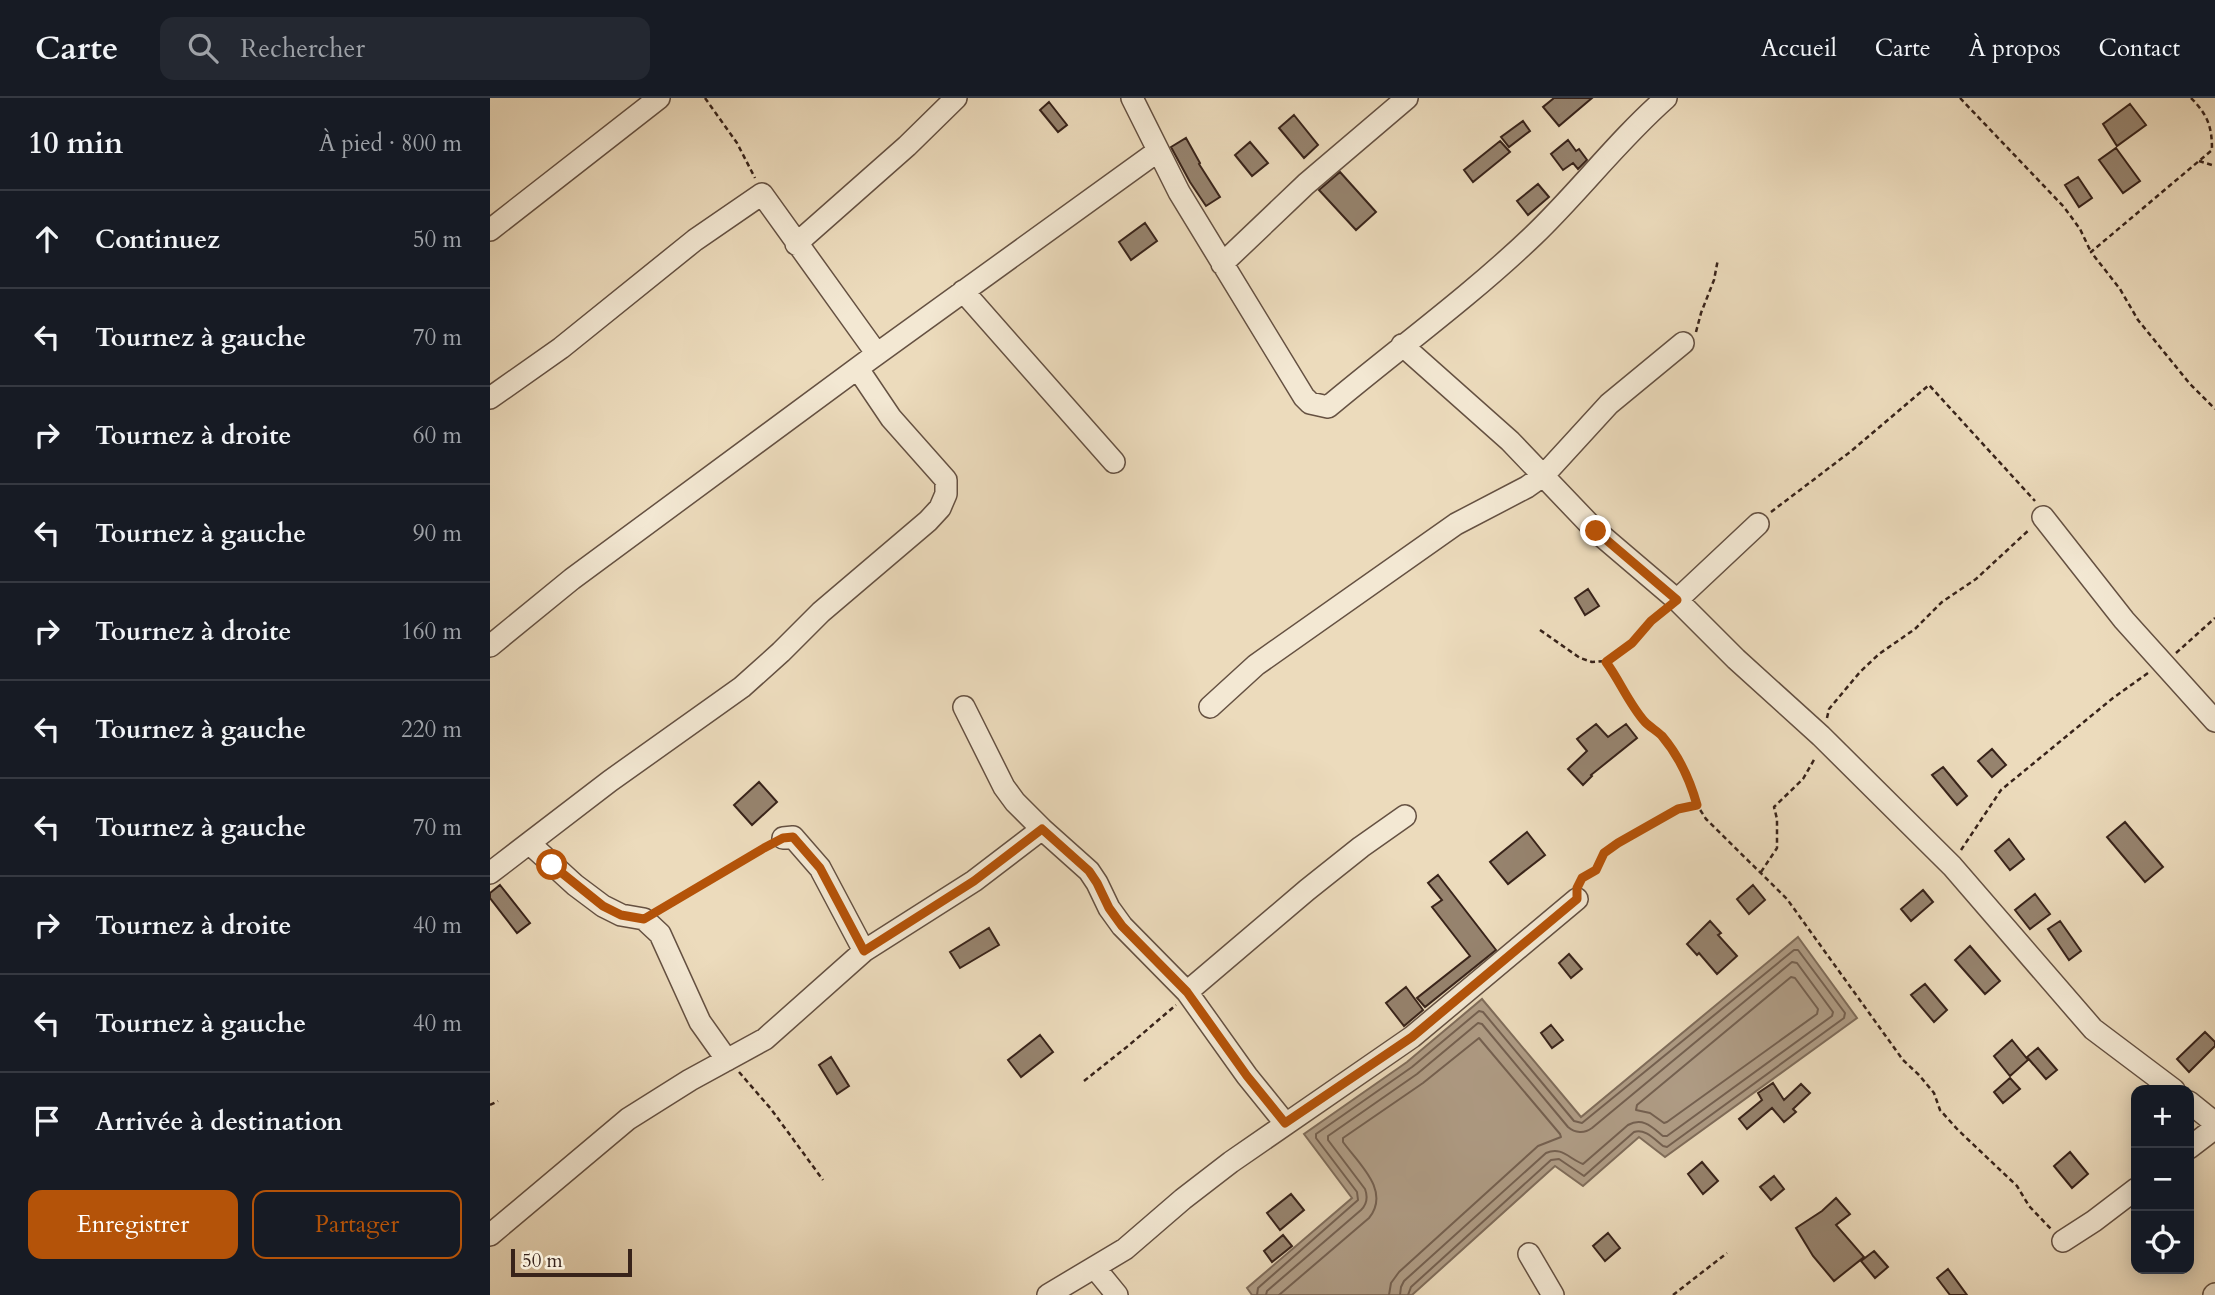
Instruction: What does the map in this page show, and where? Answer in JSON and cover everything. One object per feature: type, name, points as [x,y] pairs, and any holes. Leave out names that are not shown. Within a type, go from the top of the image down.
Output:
[{"type":"street","points":[[490,230],[659,98]]},
{"type":"street","points":[[796,244],[907,146],[956,98]]},
{"type":"street","points":[[1132,98],[1179,192],[1304,397],[1310,403],[1328,407],[1473,290],[1534,235],[1666,98]]},
{"type":"street","points":[[1222,264],[1307,184],[1408,98]]},
{"type":"street","points":[[490,646],[572,579],[1158,151]]},
{"type":"street","points":[[490,398],[561,348],[695,240],[762,194],[877,354]]},
{"type":"street","points":[[963,291],[1114,463]]},
{"type":"street","points":[[1210,707],[1256,665],[1456,524],[1544,475],[1609,404],[1683,343]]},
{"type":"street","points":[[1402,345],[1510,441],[1596,531],[1677,600],[1736,659],[1821,736],[1952,866],[2093,1029],[2167,1085]]},
{"type":"street","points":[[490,873],[610,781],[742,687],[821,612],[940,508],[946,494],[946,480],[891,418],[858,369]]},
{"type":"street","points":[[2043,517],[2124,620],[2215,722]]},
{"type":"street","points":[[1677,600],[1758,524]]},
{"type":"street","points":[[964,708],[1004,787],[1015,802],[1089,871],[1122,926],[1187,992],[1247,1076],[1285,1123]]},
{"type":"street","points":[[1187,992],[1307,890],[1405,816]]},
{"type":"street","points":[[490,1235],[628,1119],[690,1080],[765,1039],[864,951],[974,881],[1042,829]]},
{"type":"street","points":[[783,838],[793,837],[820,868],[864,951]]},
{"type":"street","points":[[529,843],[603,906],[621,915],[644,919],[660,934],[699,1022],[727,1060]]},
{"type":"street","points":[[1048,1295],[1125,1249],[1183,1199],[1285,1123],[1412,1037],[1577,899]]},
{"type":"street","points":[[2194,1107],[2215,1126],[2194,1144]]},
{"type":"street","points":[[2063,1241],[2094,1222],[2131,1193]]},
{"type":"street","points":[[1528,1254],[1553,1295]]},
{"type":"street","points":[[1095,1268],[1117,1295]]},
{"type":"path","points":[[705,98],[737,143],[762,194]]},
{"type":"path","points":[[1960,98],[2064,207],[2138,320],[2190,384],[2215,408]]},
{"type":"path","points":[[2091,252],[2212,150],[2212,130],[2201,108],[2191,98]]},
{"type":"path","points":[[2199,161],[2215,166]]},
{"type":"path","points":[[1683,343],[1696,333],[1699,326],[1718,259]]},
{"type":"path","points":[[1758,524],[1766,515],[1864,441],[1929,385],[2033,498],[2043,517],[1976,579],[1942,602],[1915,629],[1879,654],[1829,709],[1815,758],[1804,779],[1774,807],[1777,819],[1777,848],[1761,872]]},
{"type":"path","points":[[1540,630],[1580,658],[1592,662],[1606,662],[1632,643],[1651,621],[1677,600]]},
{"type":"path","points":[[1952,866],[2001,790],[2113,698],[2164,662],[2215,618]]},
{"type":"path","points":[[1606,662],[1646,722],[1659,733],[1671,750],[1689,779],[1697,805],[1706,819],[1787,899],[1903,1060],[1934,1093],[1940,1110],[2017,1186],[2029,1206],[2063,1241]]},
{"type":"path","points":[[1577,899],[1577,888],[1582,878],[1596,870],[1604,853],[1678,809],[1697,805]]},
{"type":"path","points":[[644,919],[783,838]]},
{"type":"path","points":[[1083,1081],[1158,1021],[1187,992]]},
{"type":"path","points":[[727,1060],[771,1109],[822,1180]]},
{"type":"path","points":[[490,1105],[498,1101]]},
{"type":"path","points":[[1673,1295],[1727,1253]]},
{"type":"water","points":[[1798,937],[1857,1018],[1665,1157],[1639,1137],[1583,1186],[1555,1166],[1412,1295],[1252,1295],[1247,1288],[1352,1198],[1304,1134],[1407,1062],[1482,999],[1581,1117]]},
{"type":"building","points":[[1554,98],[1592,98],[1559,126],[1543,107]]},
{"type":"building","points":[[1049,102],[1067,125],[1058,132],[1040,110]]},
{"type":"building","points":[[2130,104],[2146,125],[2117,146],[2103,124]]},
{"type":"building","points":[[1294,115],[1318,145],[1304,158],[1279,128]]},
{"type":"building","points":[[1523,121],[1530,131],[1509,147],[1501,137]]},
{"type":"building","points":[[1186,138],[1220,197],[1206,206],[1171,147]]},
{"type":"building","points":[[1568,140],[1587,160],[1578,169],[1573,163],[1563,170],[1551,154]]},
{"type":"building","points":[[1500,141],[1510,152],[1473,182],[1464,170]]},
{"type":"building","points":[[1250,142],[1268,163],[1252,176],[1235,155]]},
{"type":"building","points":[[2116,148],[2140,181],[2123,193],[2099,160]]},
{"type":"building","points":[[1340,172],[1376,212],[1356,230],[1319,190]]},
{"type":"building","points":[[2078,177],[2092,198],[2079,207],[2065,185]]},
{"type":"building","points":[[1538,184],[1549,197],[1528,215],[1517,201]]},
{"type":"building","points":[[1145,223],[1157,241],[1131,260],[1119,242]]},
{"type":"building","points":[[1588,589],[1599,606],[1585,615],[1575,598]]},
{"type":"building","points":[[1596,724],[1608,737],[1626,724],[1637,738],[1591,775],[1583,785],[1568,769],[1587,751],[1577,739]]},
{"type":"building","points":[[1992,749],[2006,765],[1992,777],[1978,761]]},
{"type":"building","points":[[1943,767],[1967,796],[1957,805],[1932,775]]},
{"type":"building","points":[[759,782],[777,802],[752,825],[734,805]]},
{"type":"building","points":[[2125,822],[2163,867],[2145,882],[2107,837]]},
{"type":"building","points":[[1527,832],[1545,855],[1508,884],[1490,862]]},
{"type":"building","points":[[2009,839],[2024,859],[2010,870],[1995,851]]},
{"type":"building","points":[[1438,875],[1496,950],[1425,1007],[1417,998],[1470,956],[1432,907],[1442,900],[1428,883]]},
{"type":"building","points":[[500,885],[530,923],[517,933],[490,898],[490,893]]},
{"type":"building","points":[[1753,885],[1765,900],[1749,914],[1737,899]]},
{"type":"building","points":[[1923,890],[1933,902],[1911,921],[1901,909]]},
{"type":"building","points":[[2035,894],[2050,914],[2030,929],[2015,910]]},
{"type":"building","points":[[1710,921],[1721,933],[1718,935],[1737,956],[1717,974],[1699,953],[1697,955],[1687,944]]},
{"type":"building","points":[[2060,921],[2081,951],[2069,960],[2048,929]]},
{"type":"building","points":[[989,928],[999,945],[960,968],[950,952]]},
{"type":"building","points":[[1970,946],[2000,981],[1985,994],[1955,960]]},
{"type":"building","points":[[1569,954],[1582,969],[1571,978],[1559,963]]},
{"type":"building","points":[[1925,984],[1947,1010],[1934,1022],[1911,995]]},
{"type":"building","points":[[1406,987],[1423,1010],[1404,1026],[1386,1003]]},
{"type":"building","points":[[1551,1025],[1563,1040],[1552,1048],[1541,1033]]},
{"type":"building","points":[[2205,1032],[2215,1042],[2215,1046],[2189,1072],[2177,1059]]},
{"type":"building","points":[[1040,1035],[1053,1052],[1021,1077],[1008,1060]]},
{"type":"building","points":[[2012,1040],[2028,1060],[2010,1076],[1994,1056]]},
{"type":"building","points":[[2038,1048],[2057,1070],[2046,1079],[2027,1057]]},
{"type":"building","points":[[831,1057],[849,1086],[837,1094],[819,1065]]},
{"type":"building","points":[[2010,1078],[2020,1089],[2003,1103],[1994,1092]]},
{"type":"building","points":[[1773,1083],[1784,1100],[1801,1084],[1810,1093],[1793,1109],[1796,1112],[1784,1122],[1772,1108],[1747,1129],[1739,1119],[1762,1100],[1758,1093]]},
{"type":"building","points":[[2070,1152],[2088,1174],[2072,1188],[2054,1166]]},
{"type":"building","points":[[1702,1162],[1718,1181],[1703,1194],[1688,1174]]},
{"type":"building","points":[[1774,1176],[1784,1189],[1771,1200],[1760,1187]]},
{"type":"building","points":[[1291,1194],[1304,1210],[1280,1230],[1267,1213]]},
{"type":"building","points":[[1836,1198],[1850,1214],[1836,1225],[1864,1257],[1834,1281],[1813,1256],[1796,1228]]},
{"type":"building","points":[[1608,1233],[1620,1248],[1605,1261],[1593,1246]]},
{"type":"building","points":[[1283,1235],[1292,1246],[1272,1262],[1264,1251]]},
{"type":"building","points":[[1874,1251],[1888,1267],[1875,1278],[1861,1261]]},
{"type":"building","points":[[1948,1269],[1967,1295],[1950,1295],[1937,1278]]},
{"type":"route","points":[[552,865],[603,906],[621,915],[644,919],[764,848],[783,838],[793,837],[820,868],[864,951],[974,881],[1042,829],[1089,871],[1122,926],[1187,992],[1247,1076],[1285,1123],[1412,1037],[1577,899],[1577,888],[1582,878],[1596,870],[1604,853],[1678,809],[1697,805],[1686,772],[1664,738],[1646,722],[1606,662],[1632,643],[1651,621],[1677,600],[1596,531]]}]
